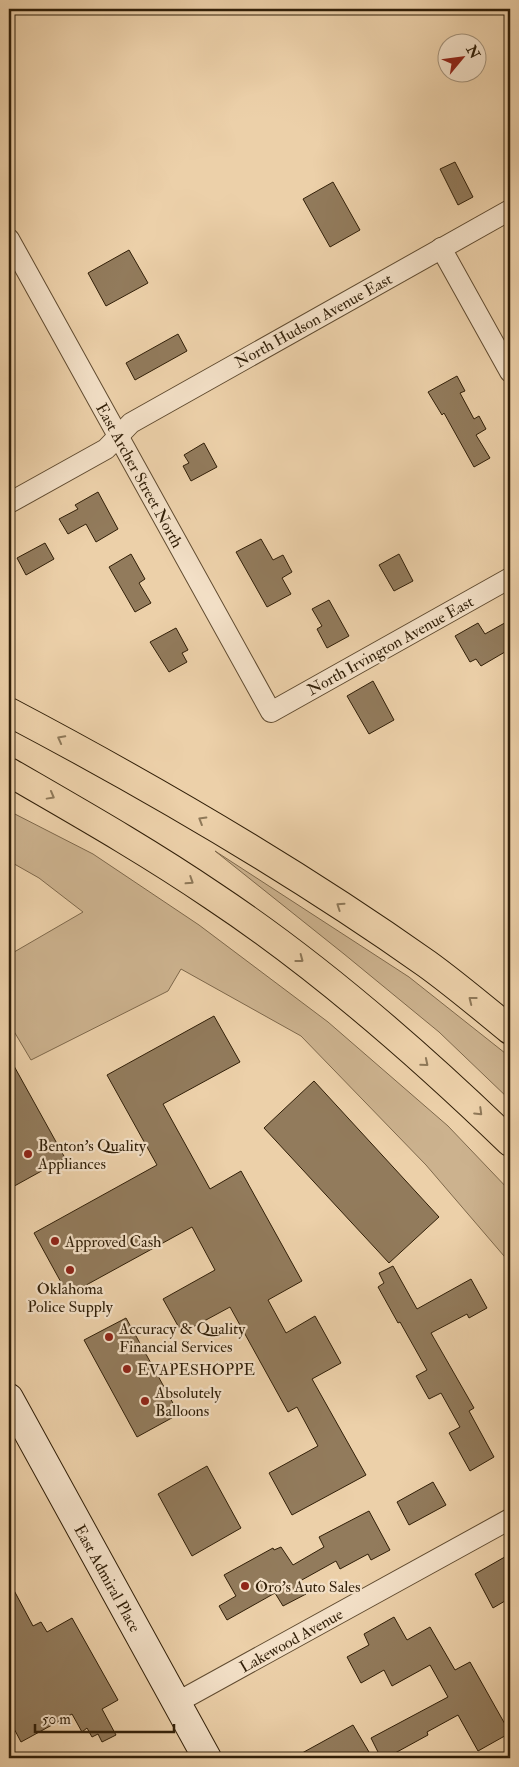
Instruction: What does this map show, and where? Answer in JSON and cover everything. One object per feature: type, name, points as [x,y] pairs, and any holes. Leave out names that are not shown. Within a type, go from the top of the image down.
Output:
[{"type":"highway","points":[[9,712],[86,753],[196,816],[322,894],[428,965],[510,1030]]},
{"type":"highway","points":[[9,772],[119,835],[214,896],[261,930],[335,985],[448,1082],[510,1142]]},
{"type":"main road","name":"East Admiral Place","points":[[9,1398],[207,1758]]},
{"type":"street","name":"North Hudson Avenue East","points":[[9,503],[106,449],[131,422],[510,210]]},
{"type":"street","name":"East Archer Street North","points":[[9,239],[270,712]]},
{"type":"street","points":[[441,248],[510,372]]},
{"type":"street","name":"North Irvington Avenue East","points":[[270,712],[510,578]]},
{"type":"street","name":"Lakewood Avenue","points":[[176,1703],[510,1519]]},
{"type":"shaded area","points":[[9,811],[93,854],[199,925],[328,1022],[448,1126],[510,1191],[510,1263],[426,1165],[301,1036],[181,969],[168,991],[31,1060],[9,1023],[9,955],[83,912],[39,878],[9,861]]},
{"type":"shaded area","points":[[215,851],[409,977],[510,1057],[510,1100],[439,1032]]},
{"type":"building","points":[[455,162],[473,197],[458,205],[440,169]]},
{"type":"building","points":[[333,182],[360,230],[330,247],[303,199]]},
{"type":"building","points":[[129,250],[148,283],[106,306],[88,273]]},
{"type":"building","points":[[178,334],[187,351],[135,380],[126,363]]},
{"type":"building","points":[[457,376],[465,391],[460,393],[474,419],[479,416],[486,429],[476,435],[490,458],[474,467],[444,413],[442,415],[428,392]]},
{"type":"building","points":[[204,443],[217,467],[191,481],[183,466],[189,463],[184,455]]},
{"type":"building","points":[[98,492],[118,529],[96,542],[86,524],[68,534],[59,519],[78,509],[75,505]]},
{"type":"building","points":[[261,539],[273,560],[283,555],[292,572],[282,578],[291,594],[267,607],[236,552]]},
{"type":"building","points":[[45,543],[54,559],[26,575],[17,558]]},
{"type":"building","points":[[131,554],[145,579],[139,583],[151,603],[135,612],[109,567]]},
{"type":"building","points":[[399,554],[413,581],[394,591],[379,565]]},
{"type":"building","points":[[329,600],[349,636],[327,648],[317,629],[322,626],[312,609]]},
{"type":"building","points":[[510,620],[510,649],[481,666],[476,659],[470,662],[455,636],[478,623],[485,634]]},
{"type":"building","points":[[176,628],[188,650],[182,653],[187,662],[169,672],[150,642]]},
{"type":"building","points":[[373,681],[394,720],[369,734],[347,696]]},
{"type":"building","points":[[214,1016],[240,1062],[163,1104],[210,1189],[241,1171],[302,1281],[268,1300],[286,1333],[315,1316],[341,1363],[312,1379],[366,1475],[292,1515],[269,1473],[318,1446],[297,1407],[288,1412],[230,1307],[182,1333],[163,1299],[215,1270],[192,1227],[68,1295],[34,1233],[157,1165],[107,1075]]},
{"type":"building","points":[[9,1057],[65,1158],[9,1189]]},
{"type":"building","points":[[314,1081],[439,1217],[389,1263],[264,1128]]},
{"type":"building","points":[[393,1266],[417,1309],[471,1279],[487,1308],[469,1318],[467,1314],[431,1333],[474,1408],[469,1411],[494,1457],[470,1471],[449,1433],[460,1427],[441,1393],[429,1399],[416,1376],[427,1370],[378,1287],[384,1283],[379,1273]]},
{"type":"building","points":[[126,1318],[179,1414],[137,1437],[84,1340]]},
{"type":"building","points":[[207,1466],[241,1528],[192,1556],[158,1494]]},
{"type":"building","points":[[433,1482],[446,1505],[409,1525],[397,1502]]},
{"type":"building","points":[[369,1511],[390,1550],[371,1560],[368,1554],[340,1569],[336,1561],[300,1581],[306,1594],[283,1606],[275,1593],[227,1620],[219,1606],[236,1596],[224,1575],[273,1548],[274,1550],[281,1547],[293,1565],[324,1547],[319,1537]]},
{"type":"building","points":[[510,1554],[510,1598],[493,1608],[475,1574]]},
{"type":"building","points":[[9,1581],[33,1626],[41,1622],[47,1632],[72,1618],[118,1700],[102,1709],[116,1735],[102,1742],[98,1734],[92,1737],[87,1728],[82,1732],[72,1714],[21,1742],[9,1719]]},
{"type":"building","points":[[394,1617],[407,1640],[430,1627],[455,1670],[470,1662],[510,1733],[478,1751],[458,1715],[427,1732],[428,1735],[386,1758],[381,1758],[371,1738],[448,1697],[430,1665],[392,1686],[384,1670],[361,1683],[347,1657],[369,1645],[364,1634]]},
{"type":"building","points":[[353,1725],[369,1752],[358,1758],[293,1758]]},
{"type":"place","name":"Benton's Quality Appliances","points":[[28,1154]]},
{"type":"place","name":"Approved Cash","points":[[55,1241]]},
{"type":"place","name":"Oklahoma Police Supply","points":[[70,1270]]},
{"type":"place","name":"Accuracy & Quality Financial Services","points":[[109,1337]]},
{"type":"place","name":"EVAPESHOPPE","points":[[127,1369]]},
{"type":"place","name":"Absolutely Balloons","points":[[145,1401]]},
{"type":"place","name":"Oro's Auto Sales","points":[[245,1586]]}]
